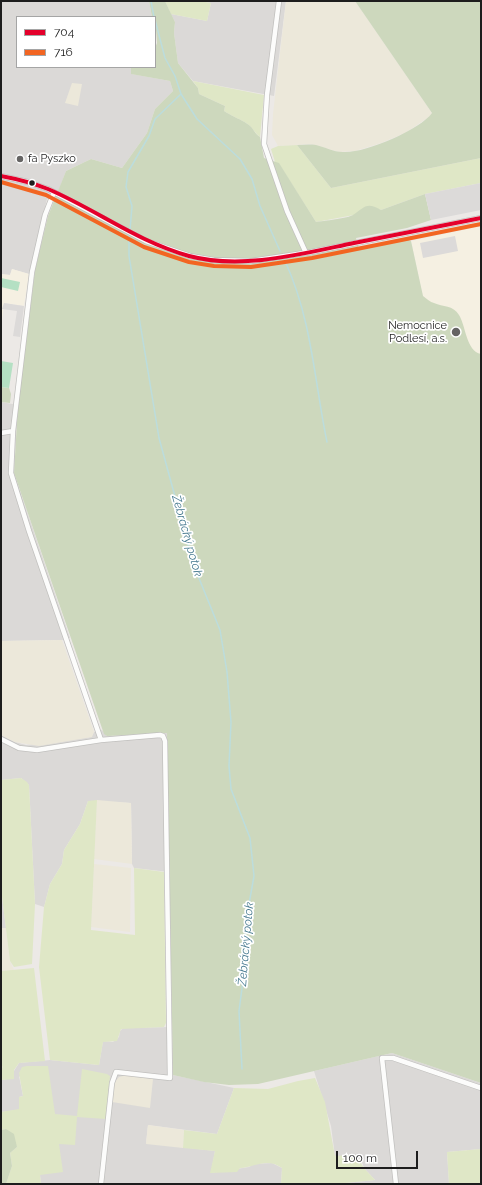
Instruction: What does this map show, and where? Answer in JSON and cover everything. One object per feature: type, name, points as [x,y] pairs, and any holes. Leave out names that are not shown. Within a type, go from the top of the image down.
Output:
[{"type":"street","points":[[279,1],[266,95],[264,144],[284,204],[309,252]]},
{"type":"street","points":[[1,176],[28,182],[54,192],[146,241],[190,256],[234,262],[309,252],[481,218]]},
{"type":"street","points":[[54,192],[45,215],[32,272],[13,431],[10,473],[40,565],[101,740]]},
{"type":"street","points":[[1,433],[13,431]]},
{"type":"street","points":[[1,739],[19,748],[37,750],[101,740],[160,735],[163,736],[165,741],[170,1078],[116,1072],[112,1083],[101,1184]]},
{"type":"street","points":[[396,1184],[382,1058],[393,1058],[481,1088]]},
{"type":"shaded area","points":[[1,1],[149,1],[152,16],[16,16],[16,68],[131,68],[132,74],[170,81],[173,91],[155,109],[147,133],[122,168],[91,159],[66,171],[55,200],[47,199],[29,274],[12,269],[10,275],[1,274]]},
{"type":"shaded area","points":[[201,1],[286,1],[274,96],[193,81],[178,63],[174,33],[175,22],[171,14],[207,21],[211,3]]},
{"type":"shaded area","points":[[286,1],[355,1],[432,113],[429,117],[405,133],[381,143],[355,151],[339,152],[311,144],[278,146],[272,135],[273,114]]},
{"type":"shaded area","points":[[72,83],[82,84],[78,106],[65,103]]},
{"type":"shaded area","points":[[481,183],[481,210],[431,220],[425,194]]},
{"type":"shaded area","name":"Nemocnice Podlesí, a.s.","points":[[481,226],[481,367],[423,297],[411,241]]},
{"type":"shaded area","points":[[455,236],[458,251],[423,258],[420,243]]},
{"type":"shaded area","points":[[12,269],[29,274],[24,306],[4,303],[1,330],[1,274],[10,275]]},
{"type":"shaded area","points":[[4,303],[24,306],[20,337],[13,336],[17,311],[2,309]]},
{"type":"shaded area","points":[[1,402],[18,405],[14,473],[70,638],[62,640],[1,641]]},
{"type":"shaded area","points":[[62,640],[94,732],[92,737],[39,746],[15,742],[1,735],[1,641]]},
{"type":"shaded area","points":[[102,730],[107,736],[167,732],[169,872],[134,868],[132,864],[131,803],[88,801],[80,824],[64,850],[62,864],[50,884],[44,907],[35,904],[29,785],[21,778],[1,780],[1,735],[15,742],[26,745],[91,737],[94,732]]},
{"type":"shaded area","points":[[97,800],[131,803],[132,864],[94,859]]},
{"type":"shaded area","points":[[94,864],[131,868],[130,932],[91,927]]},
{"type":"shaded area","points":[[1,889],[6,928],[1,928]]},
{"type":"shaded area","points":[[1,928],[6,928],[10,961],[14,970],[1,971]]},
{"type":"shaded area","points":[[172,1027],[173,1075],[234,1088],[217,1134],[148,1125],[146,1143],[215,1151],[211,1173],[249,1167],[253,1164],[272,1163],[282,1168],[281,1184],[41,1184],[40,1175],[59,1144],[55,1114],[19,1076],[23,1096],[19,1097],[19,1110],[1,1112],[1,1080],[14,1078],[14,1071],[19,1063],[50,1060],[99,1065],[103,1041],[113,1042],[119,1037],[120,1031],[123,1028]]},
{"type":"shaded area","points":[[392,1053],[481,1083],[481,1149],[447,1152],[449,1184],[336,1184],[375,1180],[364,1168],[361,1159],[335,1156],[331,1126],[314,1071]]},
{"type":"shaded area","points":[[127,1075],[153,1079],[150,1108],[112,1102],[114,1083],[119,1077]]},
{"type":"shaded area","points":[[148,1125],[184,1130],[183,1148],[146,1144]]},
{"type":"green space","points":[[149,1],[165,1],[175,22],[174,33],[178,63],[198,88],[199,94],[225,106],[224,111],[251,126],[260,137],[264,158],[279,163],[316,222],[351,216],[366,206],[376,207],[381,210],[425,194],[431,220],[407,228],[356,238],[359,249],[407,239],[411,241],[423,296],[431,302],[454,309],[457,312],[469,343],[476,352],[481,354],[481,1083],[392,1053],[258,1084],[229,1085],[204,1082],[173,1075],[167,733],[107,736],[104,734],[14,473],[18,405],[35,270],[48,216],[66,171],[91,159],[122,168],[147,133],[155,109],[173,91],[170,81],[131,74],[131,68],[156,68],[156,16],[152,16]]},
{"type":"green space","points":[[165,1],[201,1],[211,3],[207,21],[171,14]]},
{"type":"green space","points":[[355,1],[481,1],[481,158],[331,188],[297,145],[316,145],[339,152],[352,152],[390,140],[416,127],[426,120],[432,113]]},
{"type":"green space","points":[[193,81],[264,95],[260,137],[249,125],[224,111],[225,106],[199,94],[198,88]]},
{"type":"green space","points":[[297,145],[331,188],[481,158],[481,183],[425,194],[381,210],[370,206],[354,215],[316,222],[279,164],[275,162],[271,149],[278,146]]},
{"type":"green space","points":[[1,278],[20,282],[18,291],[1,287]]},
{"type":"green space","points":[[1,361],[13,363],[9,388],[1,387]]},
{"type":"green space","points":[[1,387],[9,388],[11,394],[10,403],[1,402]]},
{"type":"green space","points":[[21,778],[29,785],[35,904],[32,964],[14,967],[10,961],[1,889],[1,780]]},
{"type":"green space","points":[[97,800],[91,930],[135,935],[134,868],[164,872],[166,1023],[164,1027],[121,1029],[117,1041],[103,1042],[99,1065],[50,1060],[39,967],[44,907],[50,884],[62,864],[64,850],[80,824],[88,801]]},
{"type":"green space","points":[[34,968],[45,1061],[19,1063],[14,1070],[14,1079],[1,1080],[1,1068],[3,1067],[1,1066],[1,971]]},
{"type":"green space","points":[[48,1066],[55,1114],[77,1116],[82,1069],[107,1074],[110,1076],[106,1119],[77,1117],[75,1145],[59,1144],[63,1172],[40,1175],[41,1184],[6,1184],[12,1166],[10,1153],[17,1147],[6,1129],[1,1130],[1,1112],[19,1109],[19,1097],[23,1096],[19,1073],[22,1067]]},
{"type":"green space","points":[[315,1078],[325,1102],[335,1156],[356,1155],[364,1168],[375,1180],[336,1184],[281,1184],[282,1168],[271,1163],[240,1168],[237,1172],[210,1173],[215,1151],[183,1148],[184,1130],[217,1134],[234,1088],[268,1089]]},
{"type":"green space","points":[[6,1129],[14,1134],[17,1147],[10,1153],[12,1166],[6,1184],[1,1184],[1,1130]]},
{"type":"green space","points":[[481,1149],[481,1184],[449,1184],[447,1152]]},
{"type":"waterway","name":"Žebrácký potok","points":[[151,1],[154,16]]},
{"type":"waterway","name":"Žebrácký potok","points":[[130,230],[132,206],[126,187],[128,172],[149,136],[155,119],[181,94],[175,76],[165,58],[156,24]]},
{"type":"waterway","points":[[181,94],[197,119],[240,159],[252,179],[260,206],[280,251]]},
{"type":"waterway","name":"Žebrácký potok","points":[[129,234],[129,256],[159,438],[194,566],[220,630],[227,672],[231,722],[229,766],[231,789],[250,838],[254,876],[246,921],[244,973],[239,1011],[242,1069]]},
{"type":"waterway","points":[[285,261],[294,283],[307,328],[327,442]]},
{"type":"transit line","name":"704","points":[[1,176],[25,181],[48,189],[66,197],[134,234],[170,250],[209,260],[251,261],[292,256],[481,218]]},
{"type":"transit line","name":"716","points":[[1,182],[46,195],[144,247],[189,262],[214,266],[251,267],[312,258],[481,224]]},
{"type":"place","name":"fa Pyszko","points":[[20,159]]},
{"type":"place","name":"Nemocnice Podlesí, a.s.","points":[[456,332]]}]
